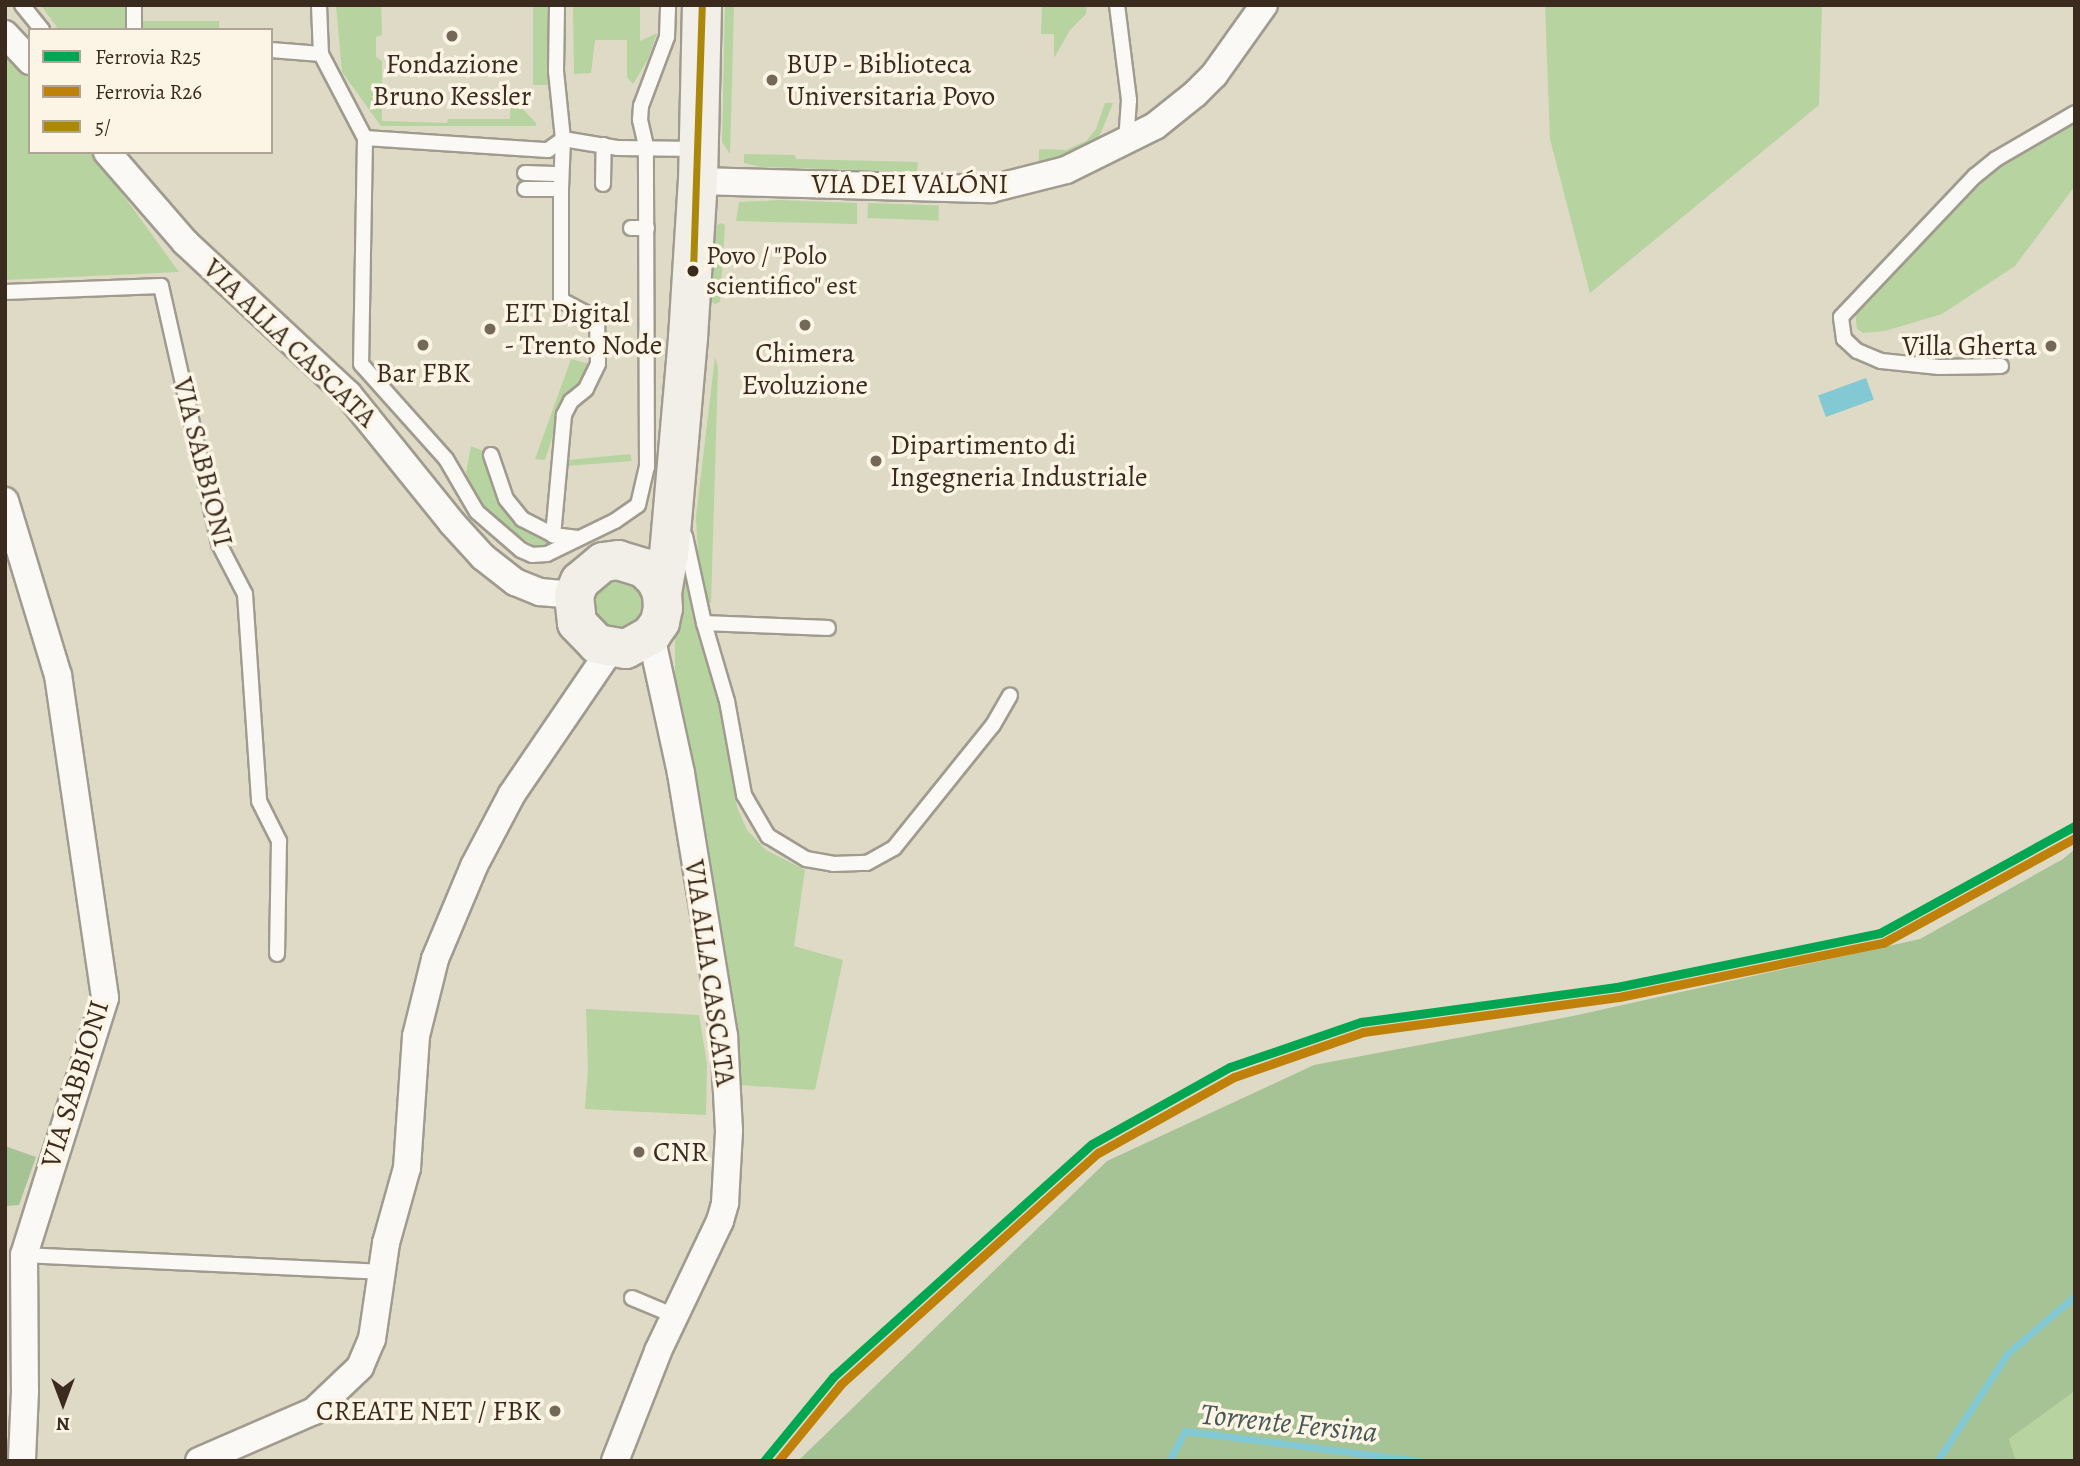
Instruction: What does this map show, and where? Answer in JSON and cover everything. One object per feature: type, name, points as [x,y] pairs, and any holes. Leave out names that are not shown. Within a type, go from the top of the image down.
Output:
[{"type":"street","points":[[662,593],[645,569],[618,560],[603,562],[590,570],[580,581],[574,595],[574,609],[581,629],[597,644],[611,649],[626,649],[651,635],[661,615],[669,555],[699,165],[702,5]]},
{"type":"street","name":"VIA DEI VALÓNI","points":[[699,165],[991,189],[1066,170],[1126,143],[1155,126],[1195,94],[1214,75],[1264,5]]},
{"type":"street","points":[[5,34],[28,59]]},
{"type":"street","name":"VIA ALLA CASCATA","points":[[109,154],[185,242],[348,394],[452,523],[483,557],[515,582],[540,592],[574,595]]},
{"type":"street","name":"VIA SABBIONI","points":[[5,501],[58,675],[105,999],[24,1255],[25,1391],[22,1461]]},
{"type":"street","points":[[618,560],[672,507]]},
{"type":"street","name":"VIA ALLA CASCATA","points":[[615,1461],[658,1351],[711,1244],[725,1203],[729,1131],[727,1071],[681,773],[651,635]]},
{"type":"street","points":[[199,1461],[314,1410],[343,1386],[360,1367],[372,1339],[384,1272],[386,1243],[407,1168],[416,1035],[435,959],[474,866],[512,794],[611,649]]},
{"type":"lane","points":[[22,5],[40,28]]},
{"type":"lane","points":[[134,5],[134,28]]},
{"type":"lane","points":[[319,5],[321,54],[365,138],[361,364],[446,459],[477,512],[521,550],[533,555],[547,554],[615,521],[638,505],[647,467],[646,146],[640,106],[667,37],[668,5]]},
{"type":"lane","points":[[554,536],[564,415],[571,401],[586,389],[598,364],[597,319],[561,300],[563,139],[556,71],[557,5]]},
{"type":"lane","points":[[1116,5],[1129,100],[1126,143]]},
{"type":"lane","points":[[273,50],[321,54]]},
{"type":"lane","points":[[2001,366],[1939,367],[1881,361],[1857,351],[1844,340],[1841,317],[1976,176],[1996,159],[2075,113]]},
{"type":"lane","points":[[365,138],[548,150],[563,139],[604,145],[646,146],[699,165]]},
{"type":"lane","points":[[603,184],[604,145]]},
{"type":"lane","points":[[525,173],[561,181]]},
{"type":"lane","points":[[525,189],[561,181]]},
{"type":"lane","points":[[631,228],[647,228]]},
{"type":"lane","name":"VIA SABBIONI","points":[[5,292],[161,286],[219,544],[245,594],[259,801],[279,841],[277,954]]},
{"type":"lane","points":[[491,455],[506,499],[522,519],[554,536],[580,538]]},
{"type":"lane","points":[[672,507],[727,701],[744,795],[768,836],[806,859],[833,864],[867,863],[894,849],[993,725],[1010,696]]},
{"type":"lane","points":[[704,623],[828,628]]},
{"type":"lane","points":[[24,1255],[384,1272]]},
{"type":"lane","points":[[632,1298],[676,1316]]},
{"type":"green space","points":[[37,5],[125,5],[125,28],[58,28],[43,8]]},
{"type":"green space","points":[[336,5],[381,5],[382,35],[376,37],[376,57],[382,61],[382,121],[447,123],[448,119],[510,119],[511,97],[536,126],[381,126],[342,72]]},
{"type":"green space","points":[[533,5],[549,5],[549,85],[533,85]]},
{"type":"green space","points":[[573,5],[640,5],[640,41],[657,33],[648,59],[633,84],[627,77],[627,40],[595,40],[591,73],[574,74]]},
{"type":"green space","points":[[725,5],[734,5],[730,154],[722,142]]},
{"type":"green space","points":[[1042,5],[1087,5],[1086,14],[1070,30],[1054,58],[1054,34],[1041,34]]},
{"type":"green space","points":[[1545,5],[1822,5],[1819,105],[1590,293],[1550,139]]},
{"type":"green space","points":[[142,21],[219,21],[219,28],[142,28]]},
{"type":"green space","points":[[5,48],[28,74],[28,154],[93,154],[179,272],[5,280]]},
{"type":"green space","points":[[1105,103],[1113,103],[1100,135],[1090,145],[1067,156],[1039,164],[1039,149],[1066,150],[1086,141],[1096,129]]},
{"type":"green space","points":[[2075,119],[2075,186],[2015,266],[1942,314],[1885,331],[1863,333],[1857,329],[1855,312],[1991,169]]},
{"type":"green space","points":[[744,154],[795,155],[796,159],[918,162],[917,172],[761,167],[744,163]]},
{"type":"green space","points":[[781,200],[857,203],[857,224],[736,221],[739,202]]},
{"type":"green space","points":[[868,203],[939,205],[938,220],[867,218]]},
{"type":"green space","points":[[721,223],[725,225],[720,302],[715,304],[711,301],[716,226]]},
{"type":"green space","points":[[715,357],[718,368],[711,603],[706,603],[698,554],[696,517]]},
{"type":"green space","points":[[571,359],[590,364],[577,386],[566,395],[545,460],[535,459]]},
{"type":"green space","points":[[471,446],[483,451],[493,490],[524,530],[547,542],[548,548],[535,546],[507,529],[473,494],[466,473]]},
{"type":"green space","points":[[630,454],[632,461],[566,466],[568,460]]},
{"type":"green space","points":[[682,555],[696,626],[710,660],[719,700],[737,807],[747,830],[766,850],[805,870],[794,946],[843,960],[815,1090],[739,1085],[675,679],[675,615]]},
{"type":"green space","points":[[618,571],[651,595],[637,632],[597,628],[591,588]]},
{"type":"green space","points":[[2075,849],[2075,1391],[2009,1439],[2016,1461],[798,1461],[1107,1161],[1314,1065],[1573,1016],[1920,939],[2063,859]]},
{"type":"green space","points":[[586,1009],[699,1015],[707,1064],[706,1115],[585,1109],[588,1068]]},
{"type":"green space","points":[[5,1146],[36,1157],[19,1205],[5,1206]]},
{"type":"green space","points":[[2075,1391],[2075,1461],[2016,1461],[2009,1439]]},
{"type":"water","points":[[1866,378],[1874,400],[1826,417],[1818,395]]},
{"type":"waterway","name":"Torrente Fersina","points":[[1937,1461],[2008,1353],[2075,1296]]},
{"type":"waterway","name":"Torrente Fersina","points":[[1169,1461],[1185,1431],[1419,1461]]},
{"type":"rail line","name":"R25","points":[[764,1461],[833,1377],[1092,1144],[1230,1067],[1361,1022],[1617,987],[1880,933],[2075,826]]},
{"type":"rail line","name":"R26","points":[[778,1461],[841,1384],[1098,1153],[1234,1077],[1363,1032],[1619,997],[1883,943],[2075,838]]},
{"type":"transit line","name":"5/","points":[[693,271],[702,5]]},
{"type":"place","name":"Fondazione Bruno Kessler","points":[[452,36]]},
{"type":"place","name":"BUP - Biblioteca Universitaria Povo","points":[[772,80]]},
{"type":"place","name":"Povo / \"Polo scientifico\" est","points":[[693,271]]},
{"type":"place","name":"Chimera Evoluzione","points":[[805,325]]},
{"type":"place","name":"EIT Digital - Trento Node","points":[[490,329]]},
{"type":"place","name":"Bar FBK","points":[[423,345]]},
{"type":"place","name":"Villa Gherta","points":[[2051,346]]},
{"type":"place","name":"Dipartimento di Ingegneria Industriale","points":[[876,461]]},
{"type":"place","name":"CNR","points":[[639,1152]]},
{"type":"place","name":"CREATE NET / FBK","points":[[555,1411]]}]
